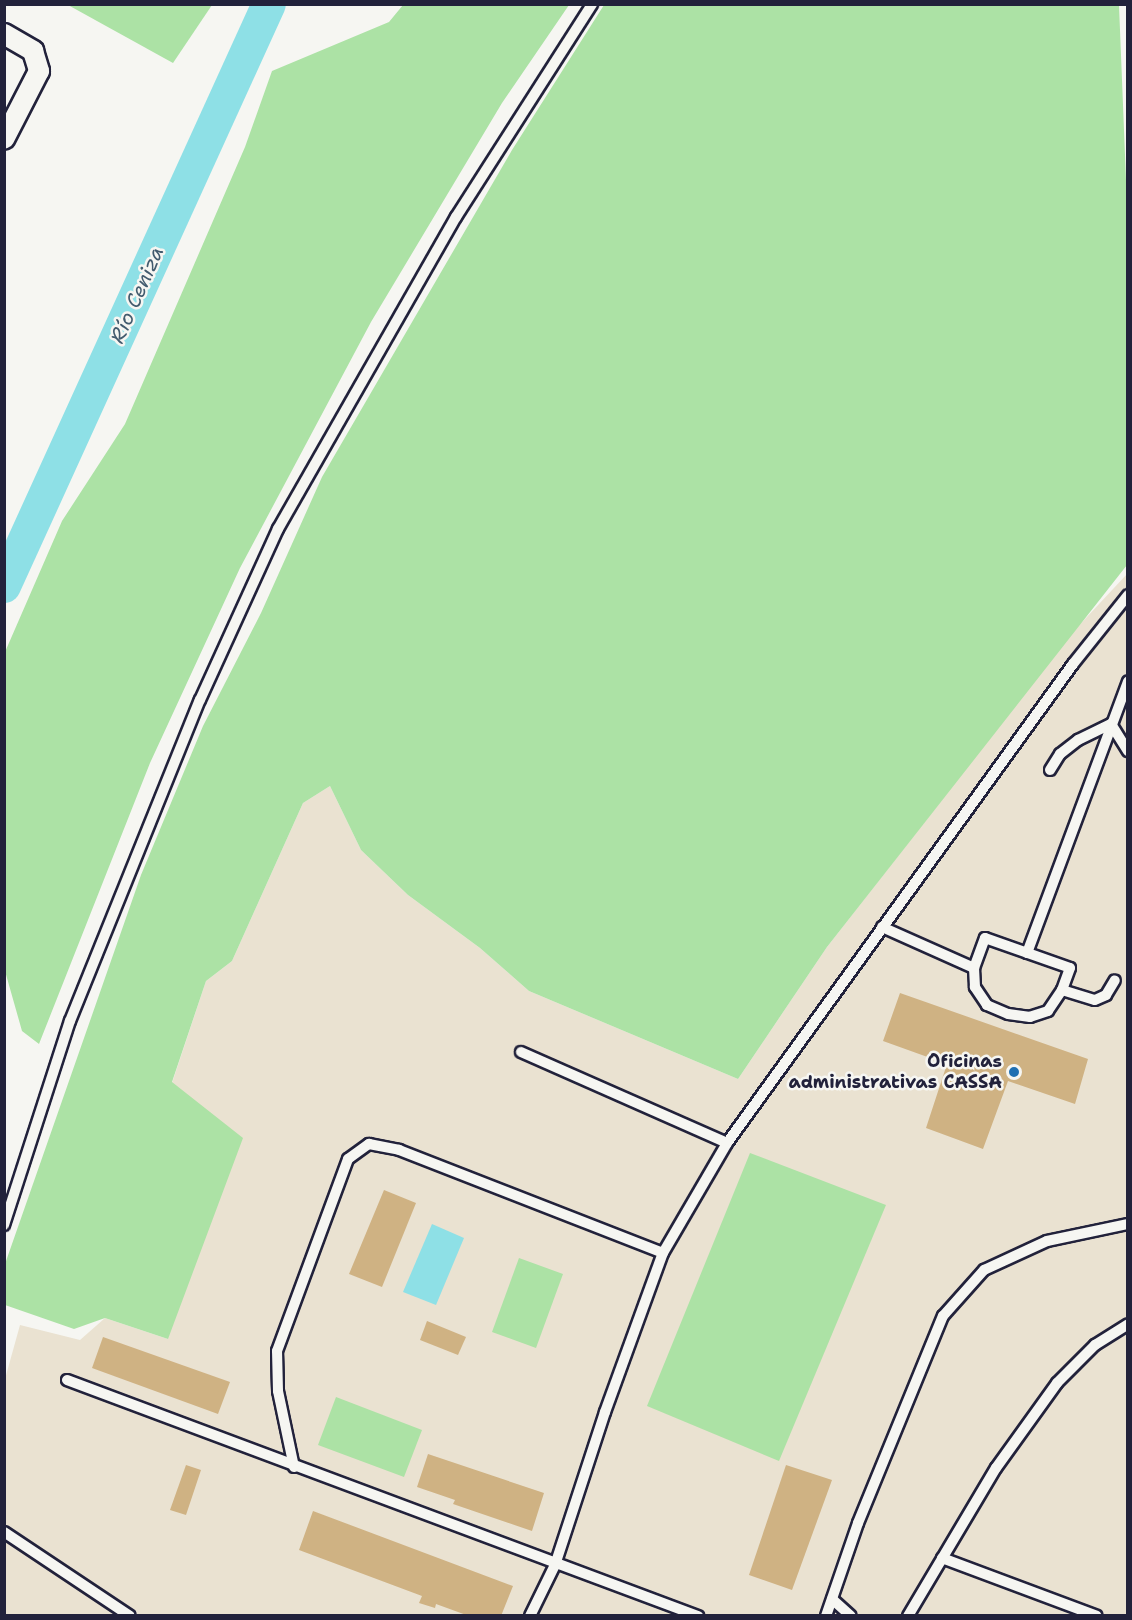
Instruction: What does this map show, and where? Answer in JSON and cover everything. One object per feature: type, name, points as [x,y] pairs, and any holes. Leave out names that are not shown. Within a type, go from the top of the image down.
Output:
[{"type":"street","points":[[4,34],[33,51],[39,71],[4,139]]},
{"type":"lane","points":[[4,1225],[70,1022],[200,700],[278,529],[456,217],[592,4]]},
{"type":"lane","points":[[530,1616],[555,1565],[605,1412],[663,1253],[727,1143],[1066,673],[1128,595]]},
{"type":"lane","points":[[1028,952],[1128,681]]},
{"type":"lane","points":[[1111,724],[1128,751]]},
{"type":"lane","points":[[1050,770],[1060,754],[1078,740],[1111,724]]},
{"type":"lane","points":[[882,927],[974,968]]},
{"type":"lane","points":[[985,938],[1070,968],[1062,990],[1048,1011],[1030,1017],[1008,1014],[987,1005],[975,987],[974,968],[985,938]]},
{"type":"lane","points":[[1062,990],[1095,1000],[1106,995],[1115,980]]},
{"type":"lane","points":[[521,1053],[727,1143]]},
{"type":"lane","points":[[294,1467],[278,1390],[277,1351],[348,1159],[369,1144],[399,1150],[663,1253]]},
{"type":"lane","points":[[826,1616],[858,1523],[942,1316],[984,1270],[1047,1241],[1128,1224]]},
{"type":"lane","points":[[908,1616],[996,1468],[1057,1383],[1095,1345],[1128,1324]]},
{"type":"lane","points":[[67,1380],[555,1565],[698,1616]]},
{"type":"lane","points":[[4,1532],[130,1616]]},
{"type":"lane","points":[[942,1558],[1096,1616]]},
{"type":"lane","points":[[832,1599],[851,1616]]},
{"type":"shaded area","points":[[1127,574],[1127,1615],[5,1616],[5,1379],[20,1325],[80,1340],[105,1318],[168,1339],[172,1083],[206,981],[232,961],[303,803],[330,786],[361,850],[408,895],[480,948],[529,991],[738,1079],[827,947],[1072,633]]},
{"type":"green space","points":[[68,5],[212,5],[173,63]]},
{"type":"green space","points":[[403,5],[569,5],[502,103],[371,322],[240,568],[150,763],[39,1044],[22,1031],[5,971],[5,652],[62,521],[125,424],[245,147],[272,71],[389,22]]},
{"type":"green space","points":[[604,5],[1119,5],[1128,230],[1127,565],[827,947],[738,1079],[529,991],[480,948],[408,895],[361,850],[330,786],[303,803],[232,961],[206,981],[172,1082],[243,1138],[168,1339],[105,1318],[74,1329],[5,1305],[5,1264],[141,875],[203,726],[261,613],[322,477],[512,150]]},
{"type":"green space","points":[[750,1153],[886,1205],[779,1461],[647,1406]]},
{"type":"green space","points":[[519,1258],[563,1274],[536,1348],[492,1332]]},
{"type":"green space","points":[[336,1397],[422,1430],[404,1477],[318,1445]]},
{"type":"water","points":[[432,1224],[464,1238],[436,1305],[403,1292]]},
{"type":"building","name":"Oficinas administrativas CASSA","points":[[900,993],[1088,1059],[1075,1104],[1008,1081],[983,1149],[926,1128],[947,1064],[883,1041]]},
{"type":"building","points":[[384,1190],[416,1203],[382,1287],[349,1274]]},
{"type":"building","points":[[427,1321],[466,1337],[458,1355],[420,1340]]},
{"type":"building","points":[[103,1337],[230,1382],[218,1414],[92,1368]]},
{"type":"building","points":[[428,1454],[544,1493],[532,1531],[453,1504],[455,1500],[417,1487]]},
{"type":"building","points":[[186,1465],[201,1470],[186,1515],[170,1510]]},
{"type":"building","points":[[786,1465],[832,1480],[792,1590],[749,1575]]},
{"type":"building","points":[[313,1511],[513,1586],[501,1616],[469,1616],[436,1604],[435,1608],[419,1603],[422,1596],[299,1550]]},
{"type":"waterway","name":"Río Ceniza","points":[[4,586],[269,4]]},
{"type":"place","name":"Oficinas administrativas CASSA","points":[[1014,1072]]}]
